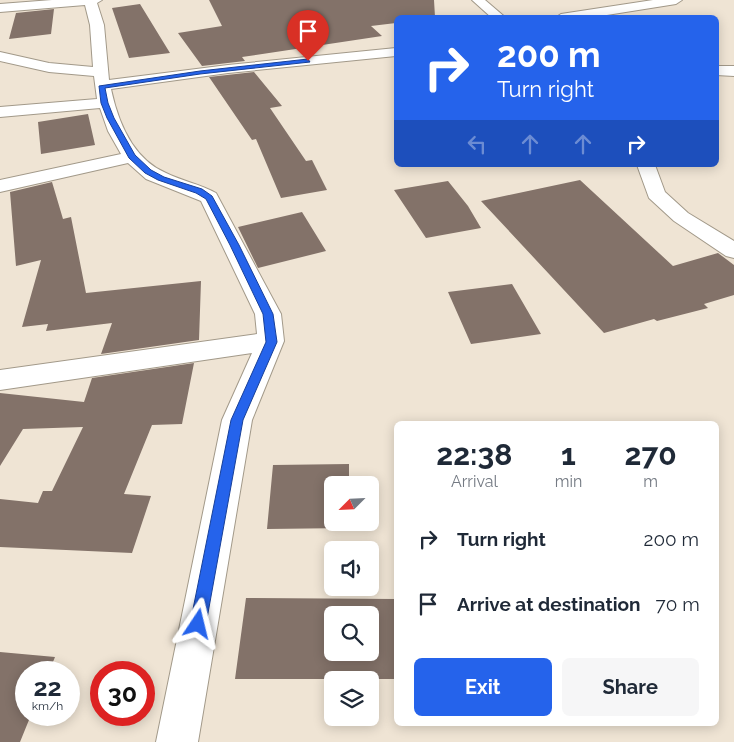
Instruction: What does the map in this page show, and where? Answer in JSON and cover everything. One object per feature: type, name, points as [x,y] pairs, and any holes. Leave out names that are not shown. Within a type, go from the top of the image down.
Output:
[{"type":"street","points":[[0,8],[92,0],[98,24],[102,87],[131,157],[148,171],[161,178],[199,191],[209,198],[235,245],[268,314],[271,342],[237,420],[177,742]]},
{"type":"street","points":[[478,0],[496,15]]},
{"type":"street","points":[[580,15],[676,0]]},
{"type":"street","points":[[0,112],[102,87],[228,69],[394,52]]},
{"type":"street","points":[[0,56],[26,65],[75,71],[102,87]]},
{"type":"street","points":[[719,70],[734,71]]},
{"type":"street","points":[[0,186],[131,157]]},
{"type":"street","points":[[647,167],[656,194],[681,217],[734,251]]},
{"type":"street","points":[[0,380],[271,342]]},
{"type":"building","points":[[209,0],[434,0],[435,15],[394,15],[394,23],[371,26],[382,36],[242,57],[245,61],[202,66],[178,33],[222,26]]},
{"type":"building","points":[[140,4],[170,53],[129,58],[112,8]]},
{"type":"building","points":[[54,9],[51,34],[9,39],[16,13]]},
{"type":"building","points":[[254,72],[282,106],[270,108],[306,161],[312,160],[327,190],[281,198],[256,139],[252,140],[209,77]]},
{"type":"building","points":[[88,114],[95,145],[41,154],[38,122]]},
{"type":"building","points":[[580,180],[673,266],[718,253],[734,265],[734,295],[704,304],[708,308],[657,321],[654,319],[604,333],[481,201]]},
{"type":"building","points":[[448,181],[468,206],[481,228],[426,238],[394,190]]},
{"type":"building","points":[[52,182],[63,219],[71,217],[86,293],[201,281],[199,340],[101,354],[112,323],[46,331],[48,324],[22,327],[41,260],[16,266],[10,192]]},
{"type":"building","points":[[302,212],[326,251],[258,268],[238,227]]},
{"type":"building","points":[[512,284],[541,334],[471,344],[448,292]]},
{"type":"building","points":[[194,363],[182,424],[152,425],[124,494],[151,496],[132,553],[0,547],[0,499],[38,503],[43,491],[52,491],[83,427],[23,429],[0,466],[0,393],[84,402],[92,378]]},
{"type":"building","points":[[349,464],[349,476],[324,476],[324,528],[267,529],[273,465]]},
{"type":"building","points":[[246,598],[394,599],[394,679],[379,679],[379,671],[324,671],[324,679],[235,679]]},
{"type":"building","points":[[0,652],[55,657],[53,661],[15,661],[15,726],[27,726],[20,742],[0,742]]},
{"type":"route","points":[[198,624],[237,420],[271,342],[268,314],[235,245],[209,198],[199,191],[161,178],[148,171],[131,157],[111,118],[105,103],[102,86],[308,61]]}]
